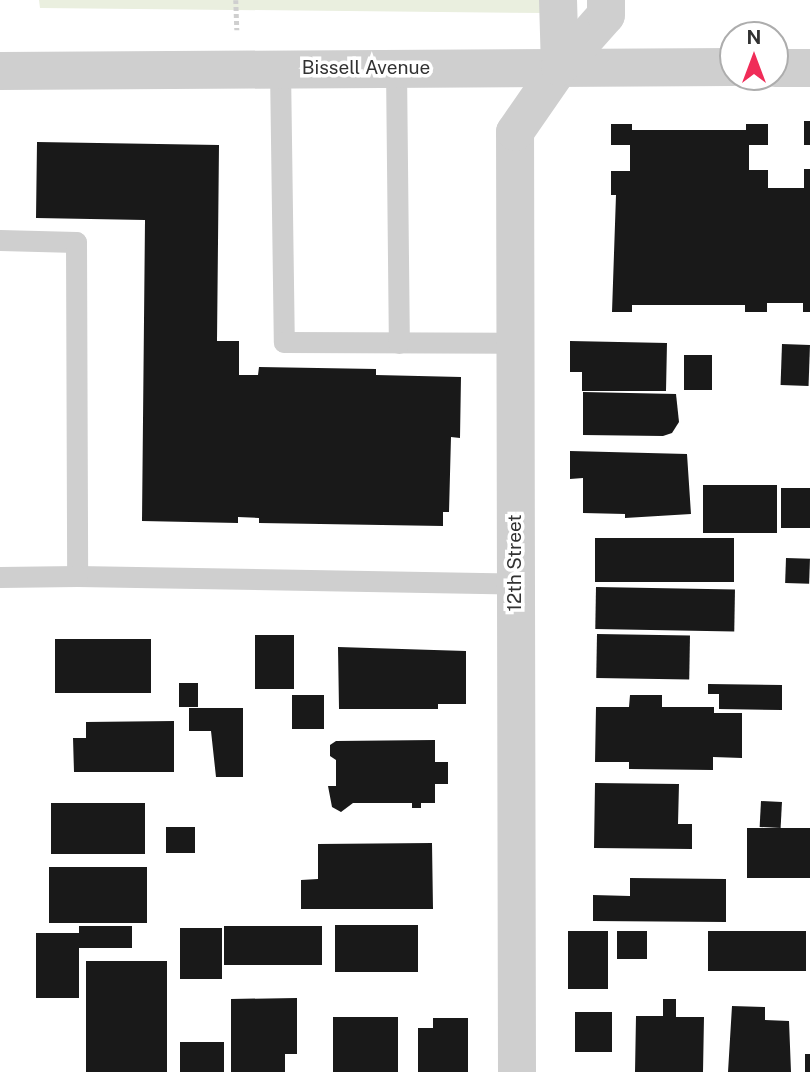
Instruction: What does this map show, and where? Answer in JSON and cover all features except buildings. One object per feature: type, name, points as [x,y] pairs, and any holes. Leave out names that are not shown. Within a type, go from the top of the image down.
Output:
[{"type":"street","points":[[558,0],[560,67]]},
{"type":"street","name":"12th Street","points":[[517,1072],[515,132],[560,67],[606,15],[606,0]]},
{"type":"street","name":"Bissell Avenue","points":[[0,71],[719,68]]},
{"type":"street","points":[[789,68],[810,68]]},
{"type":"lane","points":[[280,68],[284,342],[514,343]]},
{"type":"lane","points":[[396,68],[399,343]]},
{"type":"lane","points":[[0,240],[76,242],[77,576]]},
{"type":"lane","points":[[0,577],[515,584]]},
{"type":"green space","points":[[39,0],[545,0],[545,13],[40,8]]}]
